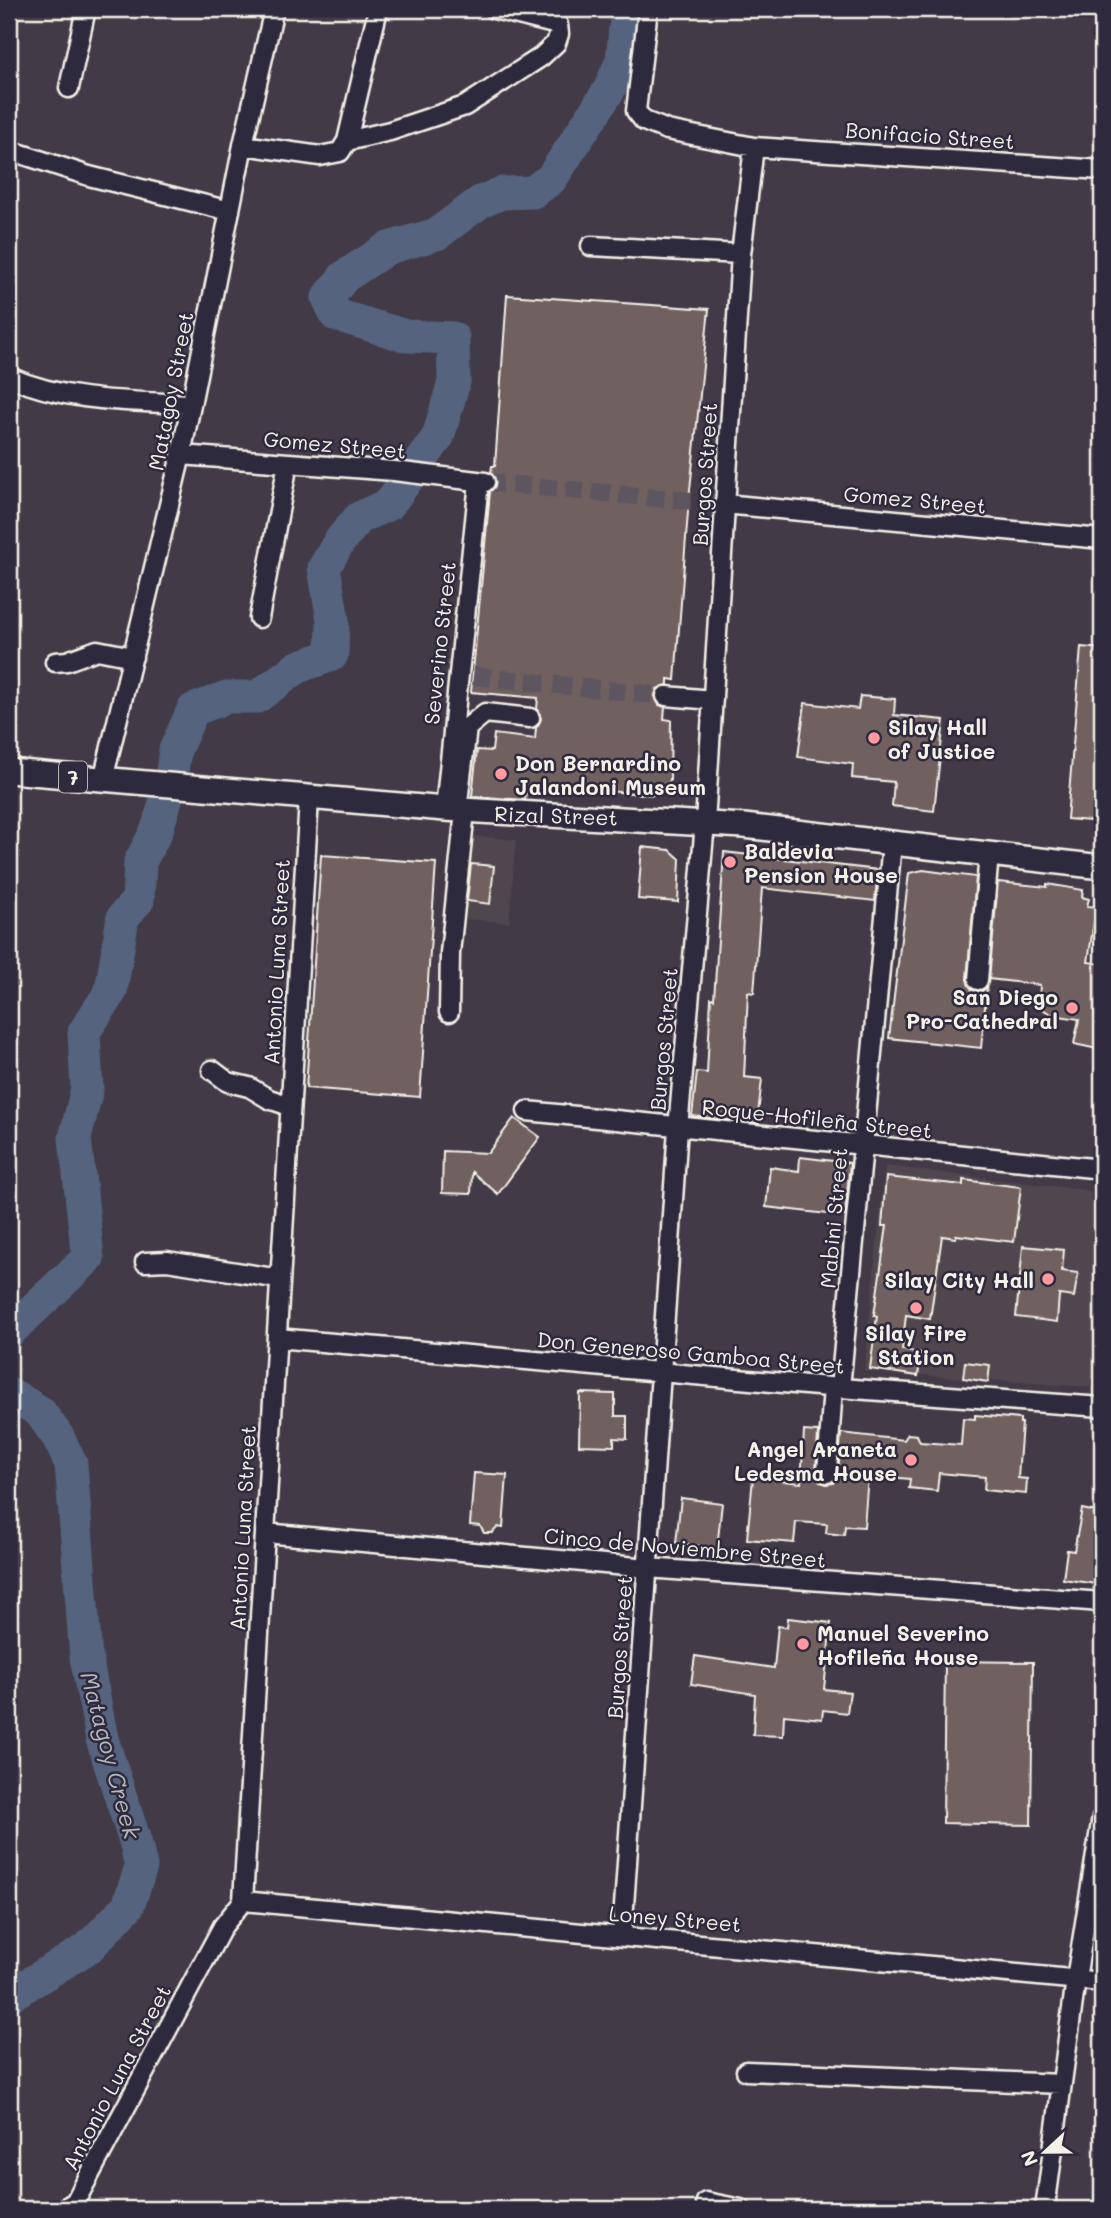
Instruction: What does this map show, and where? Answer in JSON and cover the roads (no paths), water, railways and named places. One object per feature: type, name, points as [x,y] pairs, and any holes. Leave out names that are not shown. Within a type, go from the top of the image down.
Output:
[{"type":"main road","name":"Rizal Street","points":[[9,771],[456,810],[705,823],[1102,867]]},
{"type":"street","points":[[69,88],[86,9]]},
{"type":"street","name":"Matagoy Street","points":[[103,779],[181,455],[243,145],[274,9]]},
{"type":"street","points":[[243,145],[320,156],[340,152],[347,141],[378,9]]},
{"type":"street","points":[[347,141],[390,131],[466,106],[541,57],[556,43],[558,24],[494,9]]},
{"type":"street","name":"Bonifacio Street","points":[[648,9],[636,111],[644,121],[667,130],[754,146],[1102,170]]},
{"type":"street","name":"Burgos Street","points":[[622,1935],[678,1128],[705,823],[741,254],[754,146]]},
{"type":"street","points":[[9,150],[89,176],[230,211]]},
{"type":"street","points":[[591,246],[741,254]]},
{"type":"street","points":[[9,377],[42,390],[73,396],[190,404]]},
{"type":"street","name":"Gomez Street","points":[[181,455],[394,471],[482,482]]},
{"type":"street","points":[[260,618],[288,463]]},
{"type":"street","name":"Severino Street","points":[[456,810],[482,482]]},
{"type":"street","name":"Gomez Street","points":[[724,504],[1102,540]]},
{"type":"street","points":[[55,662],[68,661],[97,650],[133,657]]},
{"type":"street","points":[[666,696],[713,700]]},
{"type":"street","points":[[449,1012],[456,810],[467,727],[485,713],[530,718]]},
{"type":"street","name":"Antonio Luna Street","points":[[63,2209],[75,2202],[223,1926],[243,1901],[309,799]]},
{"type":"street","name":"Mabini Street","points":[[827,1472],[863,1146],[892,843]]},
{"type":"street","points":[[978,980],[989,854]]},
{"type":"street","points":[[212,1070],[228,1082],[249,1087],[269,1099],[290,1106]]},
{"type":"street","name":"Roque-Hofileña Street","points":[[527,1111],[1102,1170]]},
{"type":"street","points":[[145,1262],[167,1261],[280,1279]]},
{"type":"street","name":"Don Generoso Gamboa Street","points":[[276,1338],[836,1388],[1102,1407]]},
{"type":"street","name":"Cinco de Noviembre Street","points":[[265,1533],[648,1568],[1102,1602]]},
{"type":"street","points":[[1045,2209],[1076,1979],[1102,1817]]},
{"type":"street","name":"Loney Street","points":[[243,1901],[1102,1982]]},
{"type":"street","points":[[746,2071],[1061,2084]]},
{"type":"street","points":[[706,2202],[740,2209]]},
{"type":"waterway","points":[[9,1332],[88,1258],[75,1138],[87,1089],[84,1032],[111,991],[123,917],[138,900],[140,862],[157,830],[170,786],[175,750],[193,710],[227,697],[257,697],[298,667],[332,655],[333,620],[324,568],[339,542],[359,518],[389,504],[438,437],[454,382],[453,338],[406,336],[336,315],[328,298],[344,277],[388,248],[437,234],[480,202],[502,193],[533,192],[551,179],[609,90],[622,60],[627,9]]},
{"type":"waterway","name":"Matagoy Creek","points":[[9,1393],[40,1412],[58,1437],[71,1464],[86,1657],[102,1739],[141,1867],[128,1906],[88,1948],[9,1996]]},
{"type":"tunnel","points":[[485,482],[724,504]]},
{"type":"tunnel","points":[[473,676],[666,696]]},
{"type":"place","name":"Silay Hall of Justice","points":[[874,738]]},
{"type":"place","name":"Don Bernardino Jalandoni Museum","points":[[501,774]]},
{"type":"place","name":"Baldevia Pension House","points":[[730,862]]},
{"type":"place","name":"San Diego Pro-Cathedral","points":[[1072,1008]]},
{"type":"place","name":"Silay City Hall","points":[[1048,1279]]},
{"type":"place","name":"Silay Fire Station","points":[[916,1308]]},
{"type":"place","name":"Angel Araneta Ledesma House","points":[[911,1460]]},
{"type":"place","name":"Manuel Severino Hofileña House","points":[[803,1644]]}]
